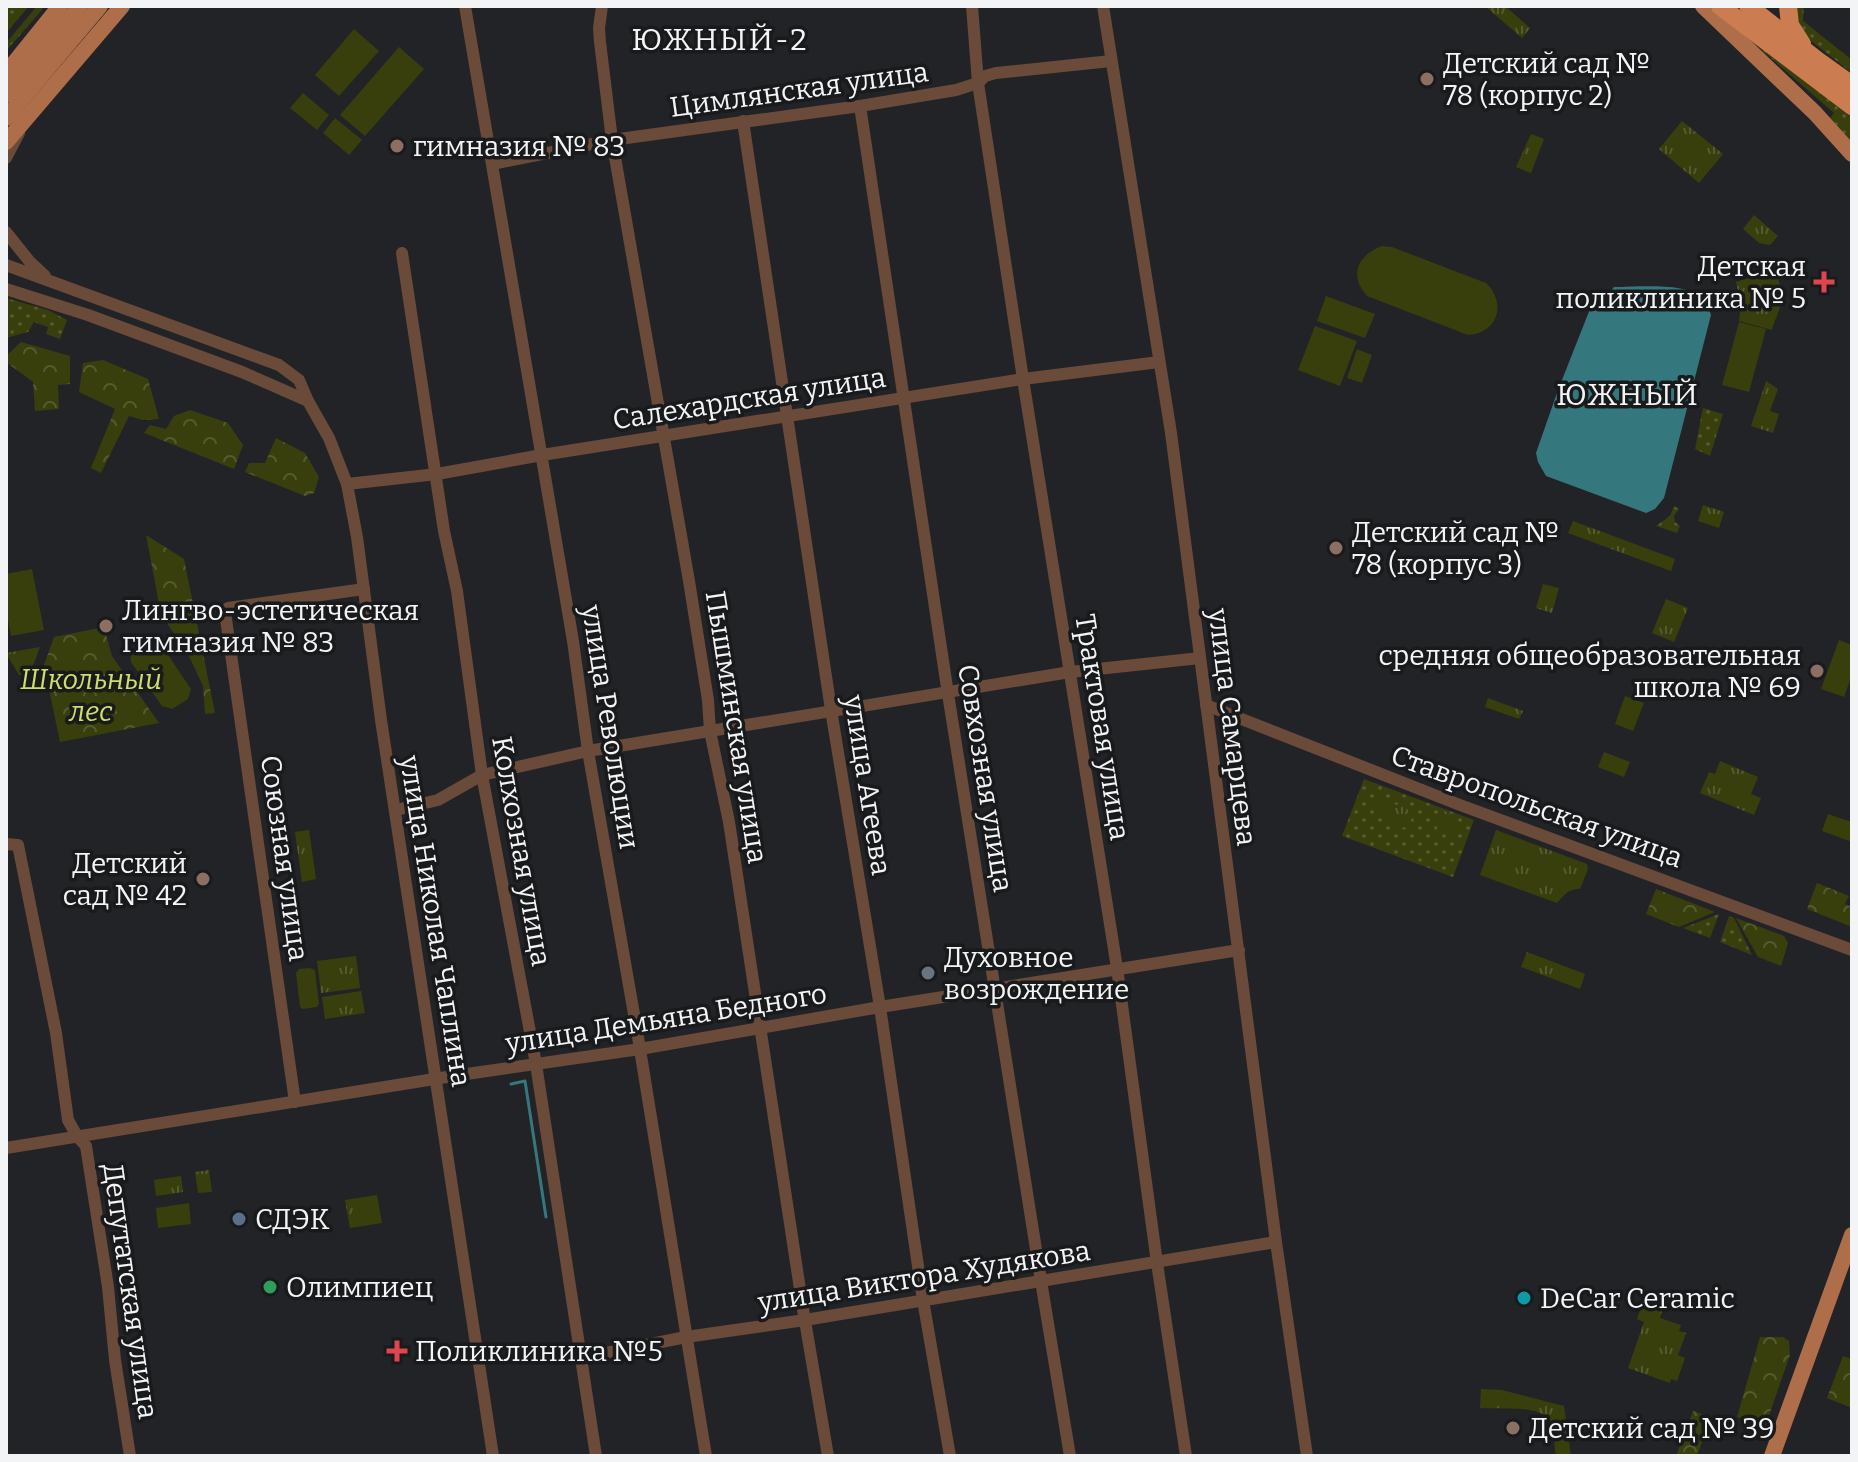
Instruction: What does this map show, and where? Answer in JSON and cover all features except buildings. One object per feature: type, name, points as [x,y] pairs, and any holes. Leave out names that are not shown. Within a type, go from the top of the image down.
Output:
[{"type":"highway","points":[[1720,6],[1852,106]]},
{"type":"highway","points":[[1748,6],[1852,85]]},
{"type":"highway","points":[[1788,6],[1793,33],[1817,60]]},
{"type":"main road","points":[[6,95],[80,6]]},
{"type":"main road","points":[[6,118],[100,6]]},
{"type":"main road","points":[[6,142],[122,6]]},
{"type":"main road","points":[[1703,6],[1815,113],[1852,154]]},
{"type":"main road","points":[[6,60],[56,11]]},
{"type":"main road","points":[[6,73],[56,11]]},
{"type":"main road","points":[[1772,1456],[1852,1235]]},
{"type":"street","name":"улица Революции","points":[[465,6],[573,641],[588,751],[706,1456]]},
{"type":"street","name":"Пышминская улица","points":[[602,6],[600,42],[612,140],[694,610],[710,731],[729,822],[828,1456]]},
{"type":"street","name":"Трактовая улица","points":[[972,6],[978,83],[1117,968],[1186,1456]]},
{"type":"street","name":"улица Самарцева","points":[[1103,6],[1171,433],[1276,1242],[1307,1456]]},
{"type":"street","name":"Цимлянская улица","points":[[492,164],[612,140],[956,90],[996,73],[1111,61]]},
{"type":"street","name":"Совхозная улица","points":[[860,106],[948,691],[1070,1456]]},
{"type":"street","name":"улица Агеева","points":[[743,121],[831,710],[950,1456]]},
{"type":"street","points":[[6,158],[24,123]]},
{"type":"street","points":[[6,232],[50,281]]},
{"type":"street","name":"Колхозная улица","points":[[402,253],[444,531],[457,591],[482,775],[536,1064],[596,1456]]},
{"type":"street","name":"улица Николая Чаплина","points":[[6,265],[279,365],[299,380],[329,438],[347,484],[357,537],[381,720],[493,1456]]},
{"type":"street","points":[[6,289],[88,315],[242,372],[308,401]]},
{"type":"street","name":"Салехардская улица","points":[[347,484],[437,474],[786,415],[1159,362]]},
{"type":"street","name":"Союзная улица","points":[[295,1102],[225,612],[228,608],[364,589]]},
{"type":"street","points":[[396,810],[438,800],[482,775],[588,751],[1070,672],[1200,658]]},
{"type":"street","name":"Ставропольская улица","points":[[1206,705],[1460,805],[1852,950]]},
{"type":"street","name":"Депутатская улица","points":[[6,844],[18,845],[56,1033],[68,1120],[86,1146],[130,1456]]},
{"type":"street","name":"улица Демьяна Бедного","points":[[6,1148],[640,1049],[1239,950]]},
{"type":"street","name":"улица Виктора Худякова","points":[[581,1358],[686,1337],[1276,1242]]},
{"type":"green space","points":[[6,6],[29,6],[6,33]]},
{"type":"green space","points":[[37,6],[42,6],[42,10],[6,51],[6,43]]},
{"type":"green space","points":[[1485,6],[1505,6],[1530,28],[1522,38]]},
{"type":"green space","points":[[1795,6],[1804,6],[1803,21],[1852,60],[1852,73],[1801,33]]},
{"type":"green space","points":[[354,29],[379,51],[339,96],[315,75]]},
{"type":"green space","points":[[1749,39],[1852,115],[1852,146],[1830,118],[1834,113]]},
{"type":"green space","points":[[399,47],[424,69],[365,136],[340,115]]},
{"type":"green space","points":[[303,93],[329,115],[317,130],[290,108]]},
{"type":"green space","points":[[335,118],[362,140],[349,155],[323,133]]},
{"type":"green space","points":[[1682,121],[1723,154],[1699,183],[1659,149]]},
{"type":"green space","points":[[1531,134],[1544,139],[1531,173],[1516,167]]},
{"type":"green space","points":[[1754,215],[1778,236],[1770,245],[1759,243],[1743,229]]},
{"type":"green space","points":[[1382,246],[1392,247],[1486,283],[1496,299],[1496,316],[1492,323],[1478,333],[1468,335],[1367,296],[1358,281],[1358,266],[1367,255]]},
{"type":"green space","points":[[1774,270],[1781,299],[1772,330],[1739,321],[1741,304],[1736,282]]},
{"type":"green space","points":[[1326,296],[1375,314],[1365,338],[1317,321]]},
{"type":"green space","points":[[6,298],[48,310],[67,320],[60,339],[46,334],[48,327],[34,322],[28,332],[6,338]]},
{"type":"green space","points":[[1739,322],[1766,329],[1749,392],[1722,385]]},
{"type":"green space","points":[[1315,326],[1357,341],[1340,386],[1298,370]]},
{"type":"green space","points":[[21,342],[70,356],[70,384],[58,385],[59,409],[35,411],[33,382],[6,362],[6,356]]},
{"type":"green space","points":[[1357,349],[1372,355],[1362,383],[1347,378]]},
{"type":"green space","points":[[103,360],[148,379],[159,419],[143,420],[129,416],[101,473],[91,468],[115,409],[79,392],[83,363]]},
{"type":"green space","points":[[1766,381],[1778,389],[1770,411],[1779,414],[1773,433],[1751,426]]},
{"type":"green space","points":[[1703,408],[1723,414],[1710,456],[1695,449]]},
{"type":"green space","points":[[190,410],[228,423],[243,445],[234,469],[144,433],[150,425],[166,429],[174,416]]},
{"type":"green space","points":[[276,438],[305,453],[319,477],[314,493],[305,496],[245,472],[249,463],[265,463]]},
{"type":"green space","points":[[1703,505],[1724,512],[1719,528],[1698,521]]},
{"type":"green space","points":[[1674,506],[1679,509],[1674,516],[1680,526],[1677,533],[1656,526],[1670,516]]},
{"type":"green space","points":[[1573,521],[1675,559],[1671,571],[1568,533]]},
{"type":"green space","points":[[146,535],[184,559],[215,713],[205,714],[203,686],[189,656],[161,614]]},
{"type":"green space","points":[[32,569],[44,630],[11,636],[6,610],[6,574]]},
{"type":"green space","points":[[1543,584],[1559,588],[1552,613],[1536,608]]},
{"type":"green space","points":[[1666,599],[1688,608],[1674,642],[1652,633]]},
{"type":"green space","name":"Школьный лес","points":[[104,627],[112,656],[159,723],[60,742],[44,665],[54,637]]},
{"type":"green space","points":[[149,640],[160,643],[191,689],[188,699],[172,709],[162,706],[131,662],[133,651]]},
{"type":"green space","points":[[1839,640],[1852,645],[1852,675],[1844,697],[1821,689]]},
{"type":"green space","points":[[40,647],[30,669],[19,675],[6,653]]},
{"type":"green space","points":[[1625,696],[1644,703],[1633,731],[1615,724]]},
{"type":"green space","points":[[1488,698],[1523,711],[1519,719],[1485,707]]},
{"type":"green space","points":[[1604,752],[1630,762],[1624,777],[1598,767]]},
{"type":"green space","points":[[1720,761],[1758,777],[1751,794],[1761,798],[1754,815],[1700,793],[1709,772],[1715,774]]},
{"type":"green space","points":[[1364,779],[1474,820],[1453,877],[1342,836]]},
{"type":"green space","points":[[1380,798],[1414,812],[1408,829],[1373,815]]},
{"type":"green space","points":[[1444,811],[1459,817],[1452,837],[1436,831]]},
{"type":"green space","points":[[1828,814],[1852,822],[1852,842],[1822,831]]},
{"type":"green space","points":[[309,830],[316,879],[302,882],[295,832]]},
{"type":"green space","points":[[1496,830],[1587,864],[1580,889],[1570,891],[1557,903],[1480,875]]},
{"type":"green space","points":[[1817,883],[1849,896],[1845,904],[1852,907],[1852,927],[1807,909]]},
{"type":"green space","points":[[1656,889],[1715,912],[1679,927],[1646,914]]},
{"type":"green space","points":[[1719,914],[1710,938],[1683,928]]},
{"type":"green space","points":[[1729,916],[1734,918],[1752,955],[1720,942]]},
{"type":"green space","points":[[1736,918],[1784,936],[1788,943],[1781,966],[1758,957]]},
{"type":"green space","points":[[1527,952],[1585,974],[1580,989],[1521,967]]},
{"type":"green space","points":[[356,956],[360,988],[321,993],[317,961]]},
{"type":"green space","points":[[299,969],[315,970],[319,1004],[303,1009],[300,1007],[296,973]]},
{"type":"green space","points":[[361,991],[365,1013],[325,1019],[322,997]]},
{"type":"green space","points":[[209,1170],[212,1192],[198,1193],[195,1172]]},
{"type":"green space","points":[[181,1176],[183,1192],[156,1196],[154,1180]]},
{"type":"green space","points":[[377,1195],[382,1223],[350,1228],[345,1200]]},
{"type":"green space","points":[[189,1203],[191,1224],[158,1228],[156,1208]]},
{"type":"green space","points":[[1646,1294],[1665,1301],[1660,1318],[1681,1325],[1679,1331],[1686,1333],[1678,1355],[1685,1358],[1677,1381],[1671,1379],[1670,1383],[1628,1368],[1644,1322],[1637,1319]]},
{"type":"green space","points":[[1760,1337],[1783,1337],[1789,1341],[1790,1355],[1765,1427],[1737,1417]]},
{"type":"green space","points":[[1843,1356],[1852,1359],[1852,1408],[1827,1398]]},
{"type":"green space","points":[[1481,1389],[1502,1390],[1564,1406],[1571,1456],[1556,1456],[1552,1427],[1544,1415],[1527,1410],[1480,1408]]},
{"type":"green space","points":[[1693,1411],[1711,1417],[1697,1456],[1676,1456]]},
{"type":"water","points":[[1661,286],[1685,290],[1703,298],[1711,315],[1664,498],[1655,509],[1646,513],[1546,476],[1536,453],[1590,309],[1598,297],[1608,294],[1614,287]]},
{"type":"waterway","points":[[511,1084],[525,1081],[546,1217]]},
{"type":"place","name":"Детский сад № 78 (корпус 2)","points":[[1427,79]]},
{"type":"place","name":"гимназия № 83","points":[[397,146]]},
{"type":"place","name":"Детская поликлиника № 5","points":[[1824,282]]},
{"type":"place","name":"Детский сад № 78 (корпус 3)","points":[[1336,548]]},
{"type":"place","name":"Лингво-эстетическая гимназия № 83","points":[[106,626]]},
{"type":"place","name":"средняя общеобразовательная школа № 69","points":[[1817,671]]},
{"type":"place","name":"Детский сад № 42","points":[[203,879]]},
{"type":"place","name":"Духовное возрождение","points":[[928,973]]},
{"type":"place","name":"СДЭК","points":[[239,1219]]},
{"type":"place","name":"Олимпиец","points":[[270,1287]]},
{"type":"place","name":"DeCar Ceramic","points":[[1524,1298]]},
{"type":"place","name":"Поликлиника №5","points":[[397,1351]]},
{"type":"place","name":"Детский сад № 39","points":[[1513,1428]]},
{"type":"district","name":"ЮЖНЫЙ-2","points":[[720,40]]},
{"type":"district","name":"ЮЖНЫЙ","points":[[1628,395]]}]
